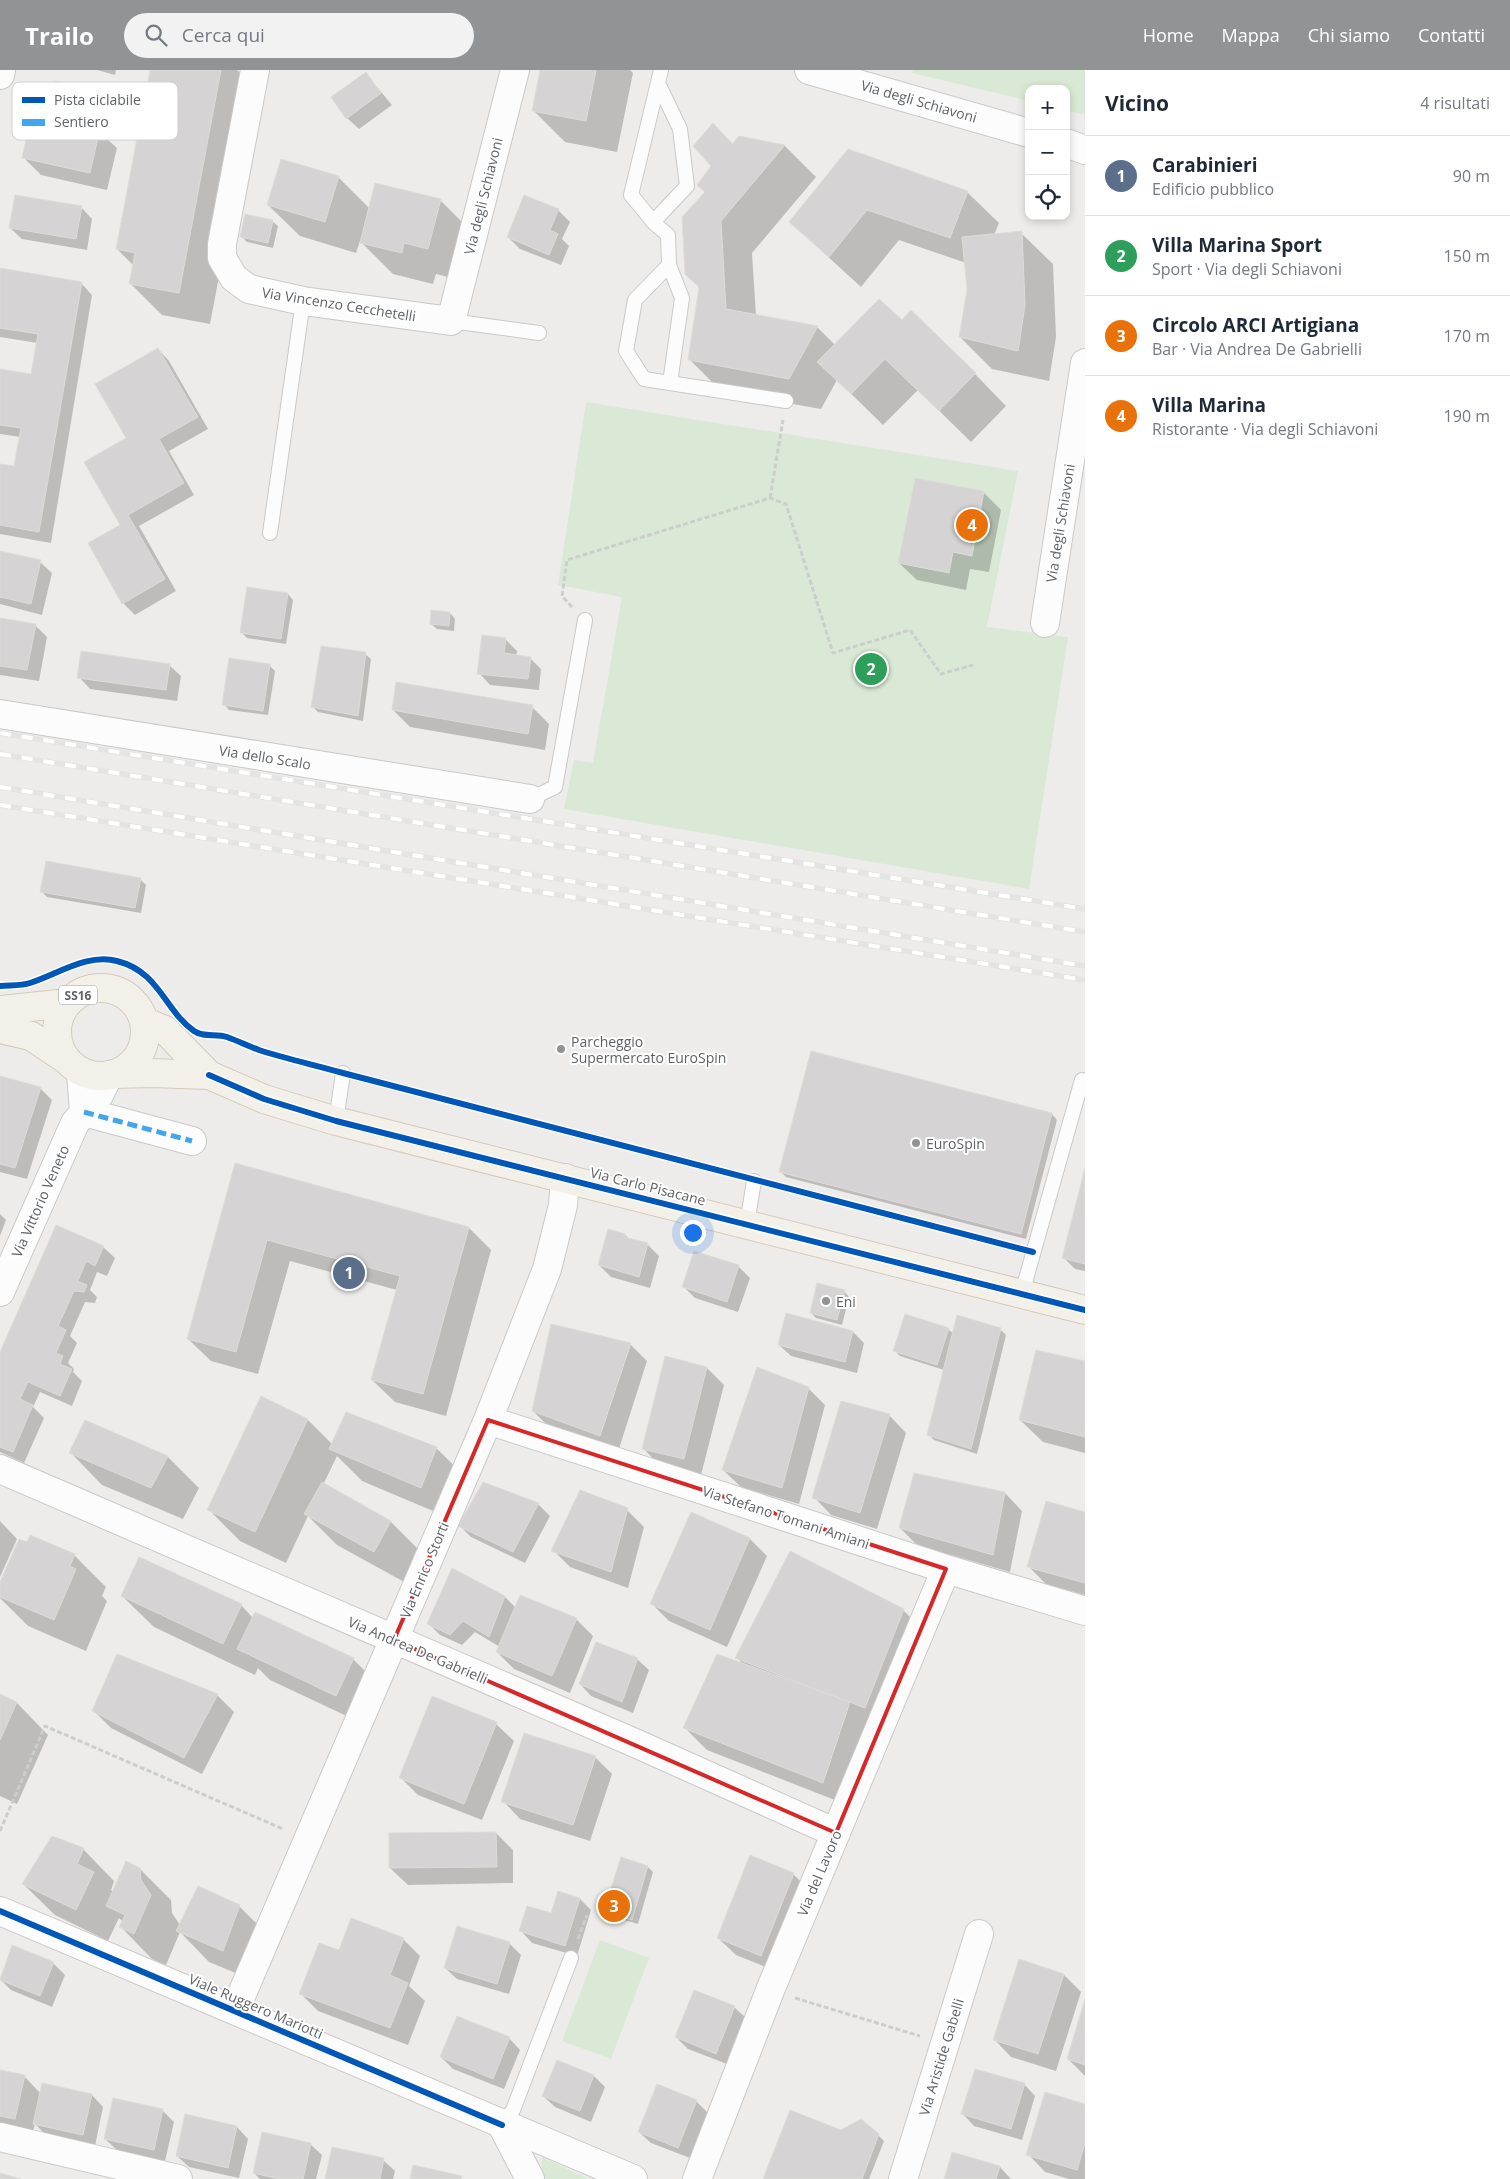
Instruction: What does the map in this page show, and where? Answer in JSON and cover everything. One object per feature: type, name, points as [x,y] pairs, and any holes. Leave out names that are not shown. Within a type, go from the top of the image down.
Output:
[{"type":"main road","name":"SS16","points":[[74,1066],[61,1050],[58,1038],[58,1025],[68,1004],[78,995],[89,990],[114,990],[135,1004],[145,1022]]},
{"type":"main road","name":"SS16","points":[[0,1010],[68,1004]]},
{"type":"main road","points":[[111,1075],[124,1070],[141,1051],[145,1022]]},
{"type":"main road","name":"Via Carlo Pisacane","points":[[145,1022],[165,1030],[209,1075]]},
{"type":"main road","name":"Via Carlo Pisacane","points":[[0,1029],[32,1036],[74,1066],[111,1075],[151,1073],[209,1075],[264,1099],[336,1121],[1085,1310]]},
{"type":"street","points":[[0,75],[1,70]]},
{"type":"street","name":"Via Vincenzo Cecchetelli","points":[[255,70],[222,244],[222,258],[234,278],[249,289],[304,300],[451,321]]},
{"type":"street","name":"Via degli Schiavoni","points":[[451,321],[514,70]]},
{"type":"street","name":"Via degli Schiavoni","points":[[809,70],[1025,132]]},
{"type":"street","points":[[1070,144],[1085,150]]},
{"type":"street","name":"Via degli Schiavoni","points":[[1045,623],[1085,363]]},
{"type":"street","name":"Via dello Scalo","points":[[0,714],[530,799]]},
{"type":"street","points":[[74,1066],[84,1112],[192,1141]]},
{"type":"street","name":"Via Vittorio Veneto","points":[[0,1292],[75,1124],[111,1075]]},
{"type":"street","name":"Via Enrico Storti","points":[[235,2010],[488,1420],[547,1269],[563,1205],[565,1178]]},
{"type":"street","name":"Via Stefano Tomani Amiani","points":[[488,1420],[946,1569],[1085,1612]]},
{"type":"street","name":"Via Andrea De Gabrielli","points":[[0,1469],[635,1743],[836,1833]]},
{"type":"street","name":"Via del Lavoro","points":[[697,2179],[771,1988],[946,1569]]},
{"type":"street","name":"Viale Ruggero Mariotti","points":[[0,1911],[633,2179]]},
{"type":"street","name":"Via Aristide Gabelli","points":[[902,2179],[980,1934]]},
{"type":"street","points":[[502,2125],[524,2172]]},
{"type":"street","points":[[0,2137],[178,2179]]},
{"type":"lane","points":[[660,77],[631,195],[653,222],[668,235],[669,265],[682,298],[670,383]]},
{"type":"lane","points":[[653,222],[687,186],[680,129],[660,77]]},
{"type":"lane","points":[[669,265],[635,300],[626,352],[644,379],[786,402]]},
{"type":"lane","points":[[270,534],[304,300]]},
{"type":"lane","points":[[451,321],[540,333]]},
{"type":"lane","points":[[530,799],[555,787],[585,620]]},
{"type":"lane","points":[[336,1121],[343,1073]]},
{"type":"lane","points":[[1022,1293],[1082,1080]]},
{"type":"lane","points":[[747,1224],[754,1181]]},
{"type":"lane","points":[[502,2125],[513,2110],[571,1958]]},
{"type":"path","points":[[770,498],[786,402]]},
{"type":"path","points":[[585,620],[562,596],[567,560],[770,498],[786,504],[833,653],[910,630],[941,674],[973,665]]},
{"type":"path","points":[[0,1831],[45,1726],[308,1840]]},
{"type":"path","points":[[571,1958],[587,1915]]},
{"type":"path","points":[[771,1988],[811,2005],[945,2045]]},
{"type":"highlighted area","points":[[488,1420],[946,1569],[836,1833],[394,1640]]},
{"type":"green space","points":[[913,70],[1085,70],[1085,115],[1070,111],[1070,85],[1025,85],[1025,100],[912,73]]},
{"type":"green space","points":[[586,402],[1018,471],[987,627],[1068,637],[1029,889],[564,809],[574,760],[593,763],[622,597],[558,585]]},
{"type":"green space","points":[[600,1940],[649,1958],[611,2059],[562,2041]]},
{"type":"green space","points":[[542,2157],[588,2179],[542,2179]]},
{"type":"building","points":[[150,70],[221,70],[179,293],[129,284],[135,253],[116,249],[137,140],[178,140],[178,82],[148,82]]},
{"type":"building","points":[[540,70],[596,70],[586,121],[532,111]]},
{"type":"building","points":[[366,72],[381,93],[346,119],[331,97]]},
{"type":"building","points":[[713,123],[732,144],[739,136],[785,145],[721,221],[726,309],[818,326],[789,379],[688,360],[699,287],[685,274],[682,217],[705,192],[697,185],[711,166],[693,146]]},
{"type":"building","points":[[26,140],[98,140],[90,173],[22,158]]},
{"type":"building","points":[[848,149],[968,191],[950,238],[867,210],[829,257],[789,222]]},
{"type":"building","points":[[281,159],[339,176],[325,222],[267,205]]},
{"type":"building","points":[[375,183],[441,199],[428,249],[404,243],[402,253],[360,243]]},
{"type":"building","points":[[15,195],[82,206],[76,239],[9,228]]},
{"type":"building","points":[[524,195],[559,209],[550,230],[558,234],[549,255],[507,237]]},
{"type":"building","points":[[245,214],[273,220],[268,243],[240,237]]},
{"type":"building","points":[[1022,231],[1025,305],[1018,351],[959,337],[967,290],[962,237]]},
{"type":"building","points":[[0,268],[82,282],[39,532],[0,525],[0,464],[14,466],[21,428],[0,425],[0,369],[31,374],[38,334],[0,328]]},
{"type":"building","points":[[879,299],[902,320],[911,310],[976,373],[939,411],[885,359],[851,394],[817,362]]},
{"type":"building","points":[[158,348],[198,417],[159,439],[184,483],[128,515],[165,579],[122,604],[88,543],[120,525],[84,462],[126,438],[95,384]]},
{"type":"building","points":[[915,478],[984,491],[972,556],[953,552],[949,573],[898,563]]},
{"type":"building","points":[[0,551],[41,560],[31,604],[0,597]]},
{"type":"building","points":[[247,587],[288,593],[281,639],[240,633]]},
{"type":"building","points":[[431,610],[450,612],[449,626],[430,624]]},
{"type":"building","points":[[0,618],[36,624],[27,670],[0,666]]},
{"type":"building","points":[[482,635],[506,638],[504,653],[531,657],[528,679],[477,674]]},
{"type":"building","points":[[321,646],[366,652],[358,716],[311,707]]},
{"type":"building","points":[[81,651],[170,664],[166,690],[77,678]]},
{"type":"building","points":[[229,658],[270,664],[263,711],[222,705]]},
{"type":"building","points":[[396,682],[533,705],[528,734],[392,710]]},
{"type":"building","points":[[46,861],[141,878],[135,908],[40,892]]},
{"type":"building","name":"EuroSpin","points":[[811,1051],[1052,1113],[1021,1234],[779,1172]]},
{"type":"building","points":[[0,1076],[41,1087],[15,1168],[0,1164]]},
{"type":"building","points":[[235,1163],[469,1227],[423,1394],[371,1380],[400,1276],[267,1240],[236,1352],[187,1339]]},
{"type":"building","points":[[1085,1168],[1085,1264],[1062,1258]]},
{"type":"building","points":[[56,1225],[104,1246],[95,1266],[86,1261],[78,1281],[87,1285],[84,1292],[74,1291],[58,1326],[66,1330],[56,1353],[63,1356],[60,1364],[72,1369],[60,1396],[28,1382],[20,1399],[33,1405],[13,1452],[0,1447],[0,1352]]},
{"type":"building","points":[[608,1229],[625,1234],[624,1237],[648,1243],[639,1277],[598,1265]]},
{"type":"building","points":[[694,1251],[739,1265],[727,1302],[682,1287]]},
{"type":"building","points":[[817,1283],[845,1290],[837,1320],[810,1313]]},
{"type":"building","points":[[786,1313],[853,1331],[845,1362],[778,1345]]},
{"type":"building","points":[[905,1314],[949,1328],[937,1365],[893,1351]]},
{"type":"building","points":[[957,1315],[1001,1328],[971,1449],[927,1435]]},
{"type":"building","points":[[551,1324],[631,1343],[600,1436],[532,1411]]},
{"type":"building","points":[[1036,1350],[1085,1361],[1085,1437],[1019,1420]]},
{"type":"building","points":[[665,1356],[707,1367],[684,1459],[642,1449]]},
{"type":"building","points":[[757,1367],[809,1387],[782,1488],[722,1470]]},
{"type":"building","points":[[261,1396],[308,1419],[255,1532],[207,1510]]},
{"type":"building","points":[[841,1401],[890,1414],[860,1513],[812,1498]]},
{"type":"building","points":[[346,1412],[437,1447],[421,1488],[329,1449]]},
{"type":"building","points":[[85,1420],[168,1456],[151,1488],[69,1453]]},
{"type":"building","points":[[914,1473],[1005,1492],[993,1555],[899,1528]]},
{"type":"building","points":[[322,1482],[391,1521],[374,1552],[304,1514]]},
{"type":"building","points":[[483,1482],[539,1503],[513,1552],[458,1526]]},
{"type":"building","points":[[580,1490],[628,1508],[611,1572],[551,1551]]},
{"type":"building","points":[[1046,1501],[1085,1512],[1085,1583],[1027,1567]]},
{"type":"building","points":[[691,1512],[750,1538],[710,1630],[650,1604]]},
{"type":"building","points":[[30,1535],[75,1554],[70,1566],[76,1569],[54,1620],[0,1597],[0,1582],[19,1539],[27,1542]]},
{"type":"building","points":[[790,1551],[904,1609],[865,1708],[735,1658]]},
{"type":"building","points":[[139,1557],[242,1604],[223,1644],[121,1596]]},
{"type":"building","points":[[452,1568],[505,1596],[489,1637],[463,1621],[450,1635],[427,1624]]},
{"type":"building","points":[[520,1595],[577,1618],[552,1676],[496,1652]]},
{"type":"building","points":[[255,1612],[354,1658],[336,1696],[237,1649]]},
{"type":"building","points":[[596,1642],[638,1658],[622,1702],[579,1684]]},
{"type":"building","points":[[117,1654],[218,1694],[184,1758],[92,1711]]},
{"type":"building","points":[[717,1654],[850,1702],[823,1783],[683,1728]]},
{"type":"building","points":[[0,1694],[17,1702],[0,1740]]},
{"type":"building","points":[[432,1696],[497,1722],[464,1804],[399,1778]]},
{"type":"building","points":[[524,1733],[596,1756],[573,1825],[501,1802]]},
{"type":"building","points":[[496,1832],[497,1867],[389,1868],[389,1833]]},
{"type":"building","points":[[52,1836],[84,1848],[77,1864],[94,1872],[76,1910],[22,1884]]},
{"type":"building","points":[[750,1855],[794,1873],[761,1956],[717,1938]]},
{"type":"building","points":[[621,1857],[648,1866],[632,1920],[604,1911]]},
{"type":"building","points":[[126,1861],[140,1868],[141,1880],[151,1895],[134,1934],[119,1927],[125,1915],[106,1906]]},
{"type":"building","points":[[198,1886],[240,1905],[223,1951],[176,1931]]},
{"type":"building","points":[[558,1891],[580,1898],[565,1946],[519,1931],[527,1906],[551,1913]]},
{"type":"building","points":[[351,1918],[404,1938],[390,1975],[408,1983],[390,2028],[299,1994],[319,1943],[339,1950]]},
{"type":"building","points":[[457,1926],[510,1942],[497,1984],[444,1968]]},
{"type":"building","points":[[12,1945],[54,1962],[40,1996],[0,1980]]},
{"type":"building","points":[[1019,1959],[1064,1974],[1038,2054],[993,2040]]},
{"type":"building","points":[[694,1990],[735,2006],[716,2054],[675,2037]]},
{"type":"building","points":[[1085,1999],[1085,2065],[1067,2059]]},
{"type":"building","points":[[457,2016],[510,2037],[493,2079],[440,2057]]},
{"type":"building","points":[[557,2060],[594,2075],[580,2111],[542,2096]]},
{"type":"building","points":[[975,2069],[1025,2083],[1011,2129],[961,2114]]},
{"type":"building","points":[[0,2070],[25,2075],[15,2119],[0,2116]]},
{"type":"building","points":[[42,2083],[92,2094],[83,2135],[33,2124]]},
{"type":"building","points":[[657,2084],[697,2100],[678,2148],[638,2132]]},
{"type":"building","points":[[1045,2092],[1085,2104],[1085,2143],[1077,2170],[1026,2155]]},
{"type":"building","points":[[113,2098],[163,2109],[154,2150],[104,2139]]},
{"type":"building","points":[[790,2110],[841,2130],[861,2119],[879,2134],[862,2179],[763,2179]]},
{"type":"building","points":[[185,2114],[237,2126],[228,2168],[176,2156]]},
{"type":"building","points":[[262,2132],[311,2143],[303,2179],[279,2179],[253,2173]]},
{"type":"building","points":[[332,2147],[384,2158],[380,2179],[325,2179]]},
{"type":"building","points":[[952,2152],[1000,2166],[996,2179],[944,2179]]},
{"type":"building","points":[[413,2165],[462,2176],[461,2179],[410,2179]]},
{"type":"building","points":[[0,2173],[21,2179],[0,2179]]},
{"type":"railway","points":[[0,733],[1085,909]]},
{"type":"railway","points":[[0,754],[1085,932]]},
{"type":"railway","points":[[0,787],[1085,966]]},
{"type":"railway","points":[[0,805],[1085,980]]},
{"type":"marked path","points":[[84,1112],[192,1141]]},
{"type":"cycle path","points":[[0,986],[30,983],[84,962],[106,959],[117,961],[131,966],[143,974],[152,982],[175,1013],[198,1033],[223,1036],[259,1050],[290,1059],[1033,1252]]},
{"type":"cycle path","points":[[209,1075],[264,1099],[336,1121],[1085,1310]]},
{"type":"cycle path","points":[[0,1911],[502,2125]]},
{"type":"place","name":"Villa Marina","points":[[972,525]]},
{"type":"place","name":"Villa Marina Sport","points":[[871,669]]},
{"type":"place","name":"Parcheggio Supermercato EuroSpin","points":[[561,1049]]},
{"type":"place","name":"EuroSpin","points":[[916,1143]]},
{"type":"place","name":"Carabinieri","points":[[349,1273]]},
{"type":"place","name":"Eni","points":[[826,1301]]},
{"type":"place","name":"Circolo ARCI Artigiana","points":[[614,1906]]}]
